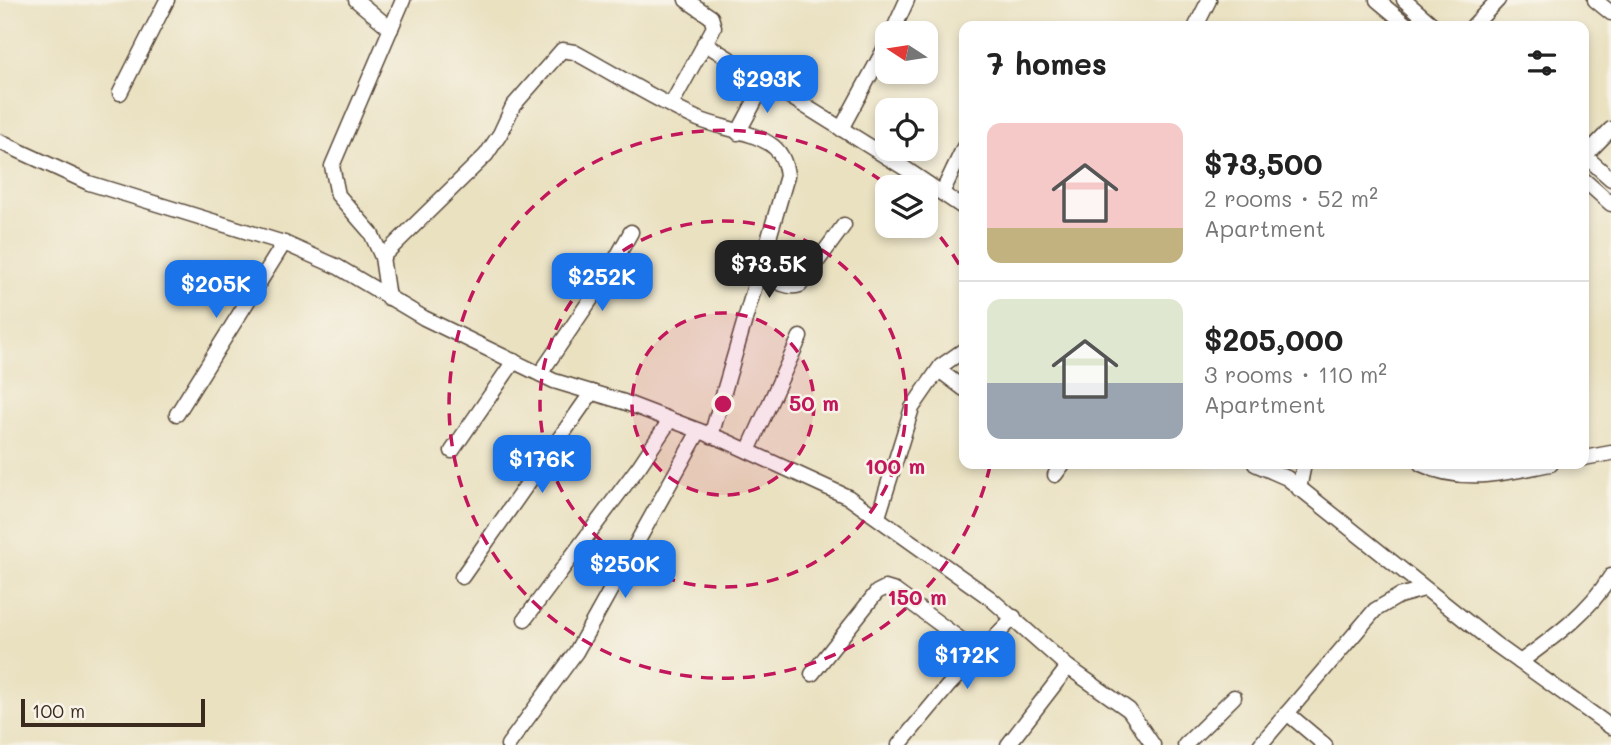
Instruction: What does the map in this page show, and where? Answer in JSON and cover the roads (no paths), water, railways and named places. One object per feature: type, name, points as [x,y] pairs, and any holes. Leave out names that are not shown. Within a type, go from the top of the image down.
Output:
[{"type":"street","points":[[120,93],[167,0]]},
{"type":"street","points":[[356,0],[391,29]]},
{"type":"street","points":[[388,298],[382,257],[370,233],[338,195],[332,166],[403,0]]},
{"type":"street","points":[[671,105],[714,27],[711,18],[687,0]]},
{"type":"street","points":[[897,21],[907,0]]},
{"type":"street","points":[[1198,21],[1209,0]]},
{"type":"street","points":[[1377,0],[1402,21]]},
{"type":"street","points":[[1405,0],[1428,21]]},
{"type":"street","points":[[1478,21],[1498,0]]},
{"type":"street","points":[[1595,0],[1611,13]]},
{"type":"street","points":[[704,43],[959,205]]},
{"type":"street","points":[[382,257],[486,155],[500,134],[513,106],[562,50],[574,52],[713,125],[762,140],[776,149],[785,162],[787,176],[759,272],[705,433],[576,652],[508,745]]},
{"type":"street","points":[[841,129],[875,66]]},
{"type":"street","points":[[738,133],[765,82]]},
{"type":"street","points":[[1589,151],[1611,129]]},
{"type":"street","points":[[0,142],[89,183],[284,243],[338,267],[424,318],[554,381],[705,433],[848,496],[1014,617],[1068,667],[1129,710],[1153,745]]},
{"type":"street","points":[[942,193],[959,157]]},
{"type":"street","points":[[1589,160],[1611,179]]},
{"type":"street","points":[[1589,184],[1611,204]]},
{"type":"street","points":[[759,272],[787,286],[800,285],[844,225]]},
{"type":"street","points":[[540,374],[604,280],[631,232]]},
{"type":"street","points":[[177,414],[284,243]]},
{"type":"street","points":[[748,451],[800,337]]},
{"type":"street","points":[[878,517],[912,408],[939,370],[959,355]]},
{"type":"street","points":[[452,450],[514,361]]},
{"type":"street","points":[[939,370],[959,385]]},
{"type":"street","points":[[462,577],[592,392]]},
{"type":"street","points":[[525,619],[670,420]]},
{"type":"street","points":[[1589,457],[1611,453]]},
{"type":"street","points":[[1266,469],[1287,478],[1424,589],[1611,727]]},
{"type":"street","points":[[1299,489],[1303,469]]},
{"type":"street","points":[[1435,469],[1478,477],[1523,469]]},
{"type":"street","points":[[1520,662],[1569,626],[1602,590],[1611,576]]},
{"type":"street","points":[[812,674],[877,592],[885,589],[895,591],[979,653]]},
{"type":"street","points":[[1260,745],[1375,610],[1399,597],[1424,589]]},
{"type":"street","points":[[899,745],[1014,617]]},
{"type":"street","points":[[1014,742],[1068,667]]},
{"type":"street","points":[[1185,745],[1234,697]]},
{"type":"street","points":[[1287,713],[1325,745]]}]
